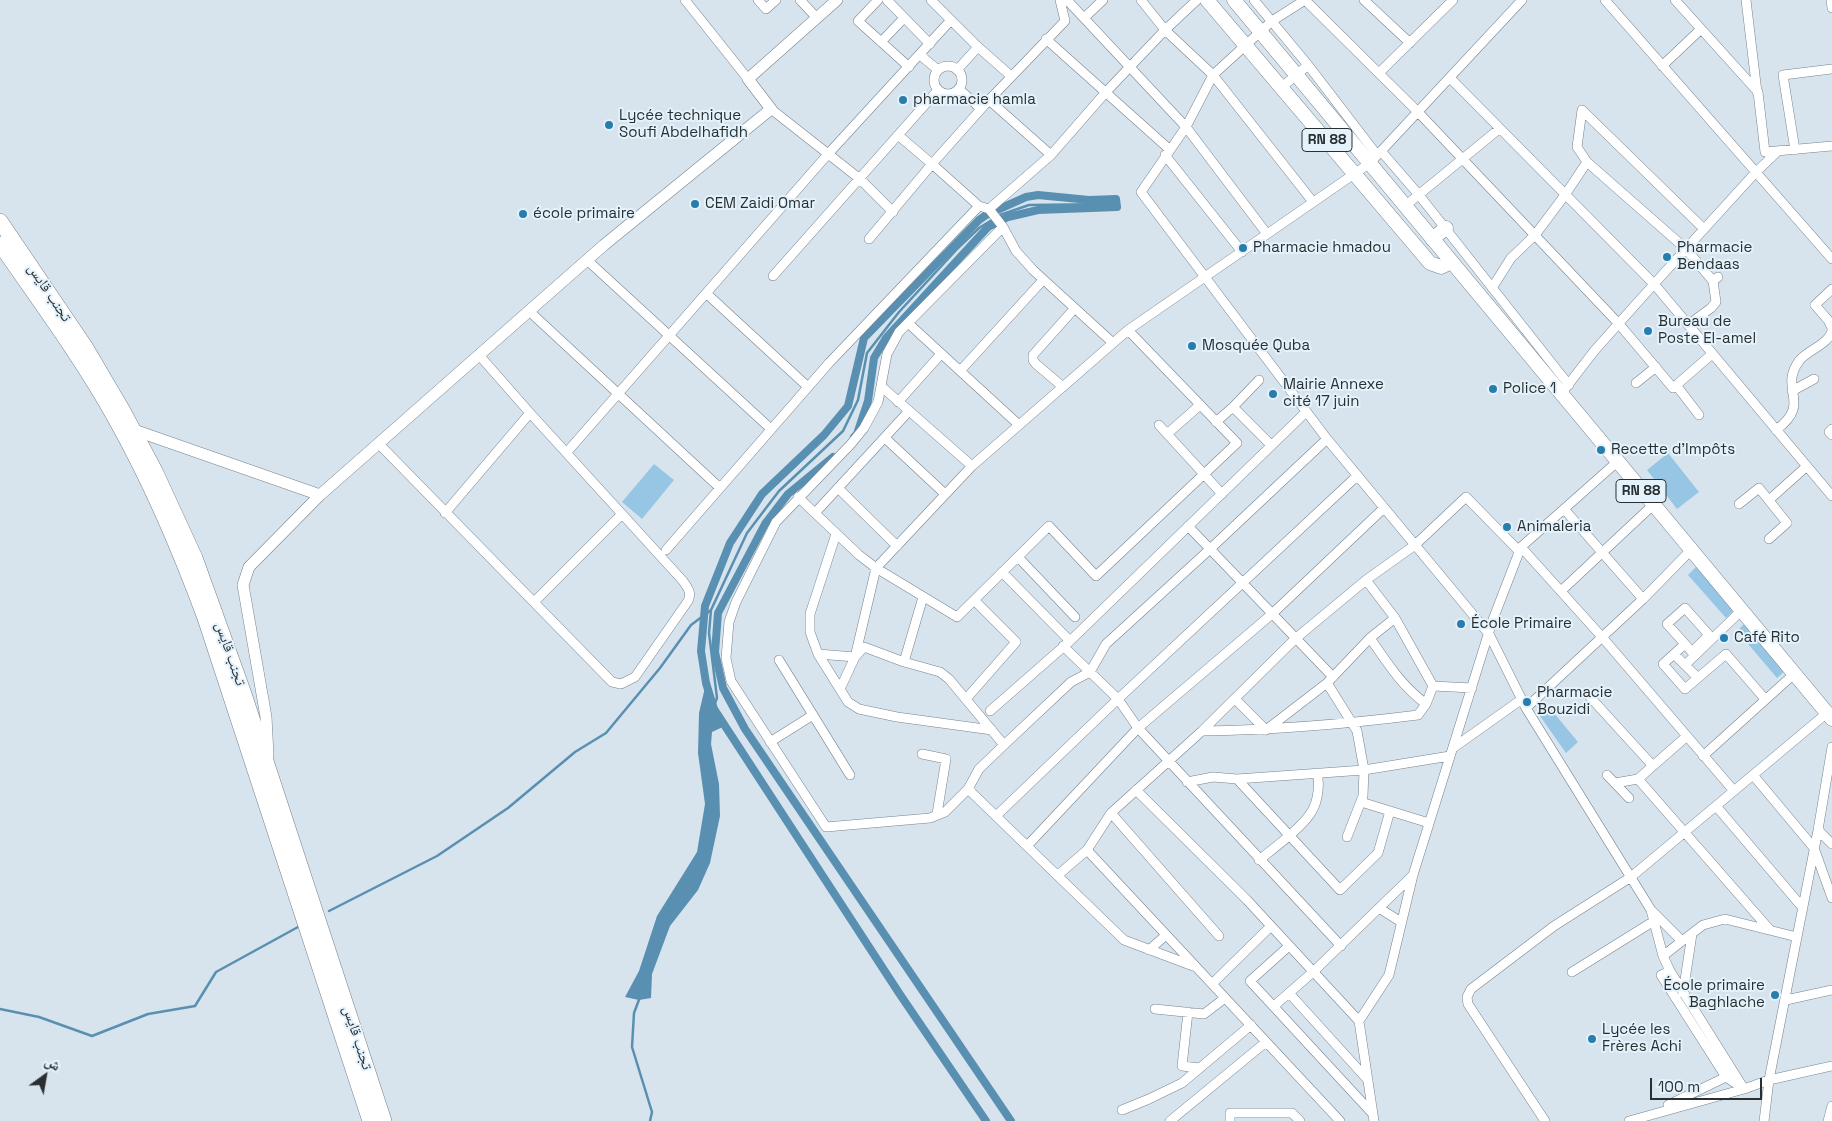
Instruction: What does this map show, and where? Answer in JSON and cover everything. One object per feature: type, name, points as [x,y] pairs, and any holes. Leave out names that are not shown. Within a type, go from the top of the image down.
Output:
[{"type":"highway","name":"تجنب قايس","points":[[0,221],[86,348],[134,430],[195,558],[220,623],[384,1121]]},
{"type":"highway","name":"تجنب قايس","points":[[0,244],[74,353],[115,418],[182,554],[370,1121]]},
{"type":"main road","name":"RN 88","points":[[1207,0],[1430,263],[1441,267],[1451,262],[1519,334],[1565,389],[1617,462],[1829,716]]},
{"type":"main road","points":[[1234,0],[1297,75],[1324,98],[1376,156],[1405,206],[1451,262]]},
{"type":"main road","points":[[1432,240],[1446,228]]},
{"type":"street","points":[[686,0],[771,109],[830,153],[860,179],[893,212]]},
{"type":"street","points":[[758,0],[766,9],[776,0]]},
{"type":"street","points":[[800,0],[817,18]]},
{"type":"street","points":[[748,79],[837,0]]},
{"type":"street","points":[[878,0],[858,21],[909,67]]},
{"type":"street","points":[[887,0],[930,44]]},
{"type":"street","points":[[931,0],[978,47],[1011,76]]},
{"type":"street","points":[[869,239],[989,100],[1065,21],[1060,0]]},
{"type":"street","points":[[1067,0],[1186,127],[1267,234]]},
{"type":"street","points":[[1084,18],[1103,0]]},
{"type":"street","points":[[1142,0],[1165,30],[1213,75],[1313,202]]},
{"type":"street","points":[[991,210],[1051,155],[1106,92],[1165,30],[1197,0]]},
{"type":"street","points":[[1254,0],[1308,65],[1324,98]]},
{"type":"street","points":[[1682,942],[1651,910],[1524,703],[1489,634],[1327,439],[1141,192],[1186,127],[1213,75],[1272,21],[1305,0],[1418,112],[1535,235],[1619,324],[1673,388],[1712,354]]},
{"type":"street","points":[[1364,0],[1410,43]]},
{"type":"street","points":[[840,689],[854,658],[876,568],[972,466],[1128,330],[1355,174],[1376,156],[1522,0]]},
{"type":"street","points":[[1605,0],[1832,260]]},
{"type":"street","points":[[1675,0],[1758,92]]},
{"type":"street","points":[[1746,0],[1765,152],[1832,146]]},
{"type":"street","points":[[1831,0],[1832,6]]},
{"type":"street","points":[[1379,73],[1449,2]]},
{"type":"street","points":[[881,42],[904,18]]},
{"type":"street","points":[[567,452],[830,153],[951,20]]},
{"type":"street","points":[[1662,66],[1701,29]]},
{"type":"street","points":[[1046,39],[1106,92],[1167,152],[1242,252]]},
{"type":"street","points":[[957,70],[978,47]]},
{"type":"street","points":[[920,55],[938,70]]},
{"type":"street","points":[[1282,88],[1308,65]]},
{"type":"street","points":[[949,66],[957,70],[962,80],[959,89],[950,94],[938,90],[934,80],[938,70],[949,66]]},
{"type":"street","points":[[1795,150],[1783,75],[1832,69]]},
{"type":"street","points":[[1450,78],[1654,284],[1832,496]]},
{"type":"street","points":[[959,89],[982,109]]},
{"type":"street","points":[[773,276],[938,90]]},
{"type":"street","points":[[989,100],[1051,155]]},
{"type":"street","points":[[268,769],[266,717],[243,585],[249,568],[320,495],[587,260],[771,109]]},
{"type":"street","points":[[1688,325],[1716,302],[1715,279],[1686,249],[1587,162],[1577,147],[1582,110],[1704,229]]},
{"type":"street","points":[[1405,206],[1500,129]]},
{"type":"street","points":[[898,135],[979,206],[991,210],[1002,224],[1016,251],[1043,280],[1113,343]]},
{"type":"street","points":[[1565,389],[1654,284],[1756,172],[1778,151]]},
{"type":"street","points":[[1376,156],[1419,195],[1446,228],[1492,288],[1519,334]]},
{"type":"street","points":[[1492,288],[1511,258],[1535,235],[1587,162]]},
{"type":"street","points":[[666,550],[808,386],[979,206]]},
{"type":"street","points":[[1002,224],[899,332],[887,354],[878,402],[864,428],[776,522],[736,602],[729,622],[726,658],[731,681],[826,827],[930,818],[945,812],[968,788],[979,770],[1004,745],[1071,682],[1090,672],[1106,644],[1327,439]]},
{"type":"street","points":[[587,260],[669,337],[772,429]]},
{"type":"street","points":[[960,372],[1043,280]]},
{"type":"street","points":[[1776,430],[1791,416],[1794,410],[1790,382],[1799,360],[1832,331],[1828,320],[1816,304],[1832,289]]},
{"type":"street","points":[[707,294],[808,386]]},
{"type":"street","points":[[1063,387],[1036,364],[1033,360],[1033,355],[1074,308]]},
{"type":"street","points":[[529,311],[720,488]]},
{"type":"street","points":[[908,323],[1019,425]]},
{"type":"street","points":[[798,497],[859,555],[876,568],[956,617],[1049,526],[1096,576],[1237,444],[1128,330]]},
{"type":"street","points":[[898,402],[941,354]]},
{"type":"street","points":[[378,444],[612,682],[621,684],[635,677],[690,596],[689,590],[684,581],[479,355]]},
{"type":"street","points":[[1636,383],[1656,367]]},
{"type":"street","points":[[1792,391],[1814,379]]},
{"type":"street","points":[[1216,422],[1259,380]]},
{"type":"street","points":[[1676,385],[1699,415]]},
{"type":"street","points":[[882,388],[972,466]]},
{"type":"street","points":[[1167,434],[1200,405]]},
{"type":"street","points":[[1233,407],[1271,446]]},
{"type":"street","points":[[815,513],[909,411]]},
{"type":"street","points":[[990,711],[1067,644],[1306,412]]},
{"type":"street","points":[[445,513],[530,413]]},
{"type":"street","points":[[1159,425],[1222,494]]},
{"type":"street","points":[[1832,429],[1829,432],[1832,436]]},
{"type":"street","points":[[134,430],[320,495]]},
{"type":"street","points":[[885,438],[945,494]]},
{"type":"street","points":[[1359,1021],[1389,975],[1412,875],[1489,634],[1520,549],[1617,462]]},
{"type":"street","points":[[1769,500],[1807,466]]},
{"type":"street","points":[[996,816],[1118,699],[1357,476]]},
{"type":"street","points":[[838,488],[897,546]]},
{"type":"street","points":[[1739,504],[1759,488],[1787,523],[1769,539]]},
{"type":"street","points":[[1058,875],[1086,850],[1112,813],[1202,731],[1295,639],[1366,580],[1414,545],[1466,497],[1561,591],[1734,791]]},
{"type":"street","points":[[1561,591],[1653,506]]},
{"type":"street","points":[[1027,846],[1138,728],[1272,614],[1384,508]]},
{"type":"street","points":[[1564,509],[1643,599]]},
{"type":"street","points":[[534,602],[622,514]]},
{"type":"street","points":[[1188,526],[1272,614],[1330,680],[1357,731],[1364,770],[1363,796],[1347,837]]},
{"type":"street","points":[[836,534],[810,614],[810,632],[818,654],[848,702],[859,709],[897,717],[992,730]]},
{"type":"street","points":[[1187,782],[1213,777],[1237,779],[1364,770],[1451,752],[1524,703],[1602,637],[1691,550]]},
{"type":"street","points":[[1018,557],[1075,618]]},
{"type":"street","points":[[1002,572],[1090,672],[1118,699],[1138,728],[1341,946]]},
{"type":"street","points":[[1366,580],[1395,618],[1434,686]]},
{"type":"street","points":[[904,662],[923,597]]},
{"type":"street","points":[[966,699],[1016,642],[974,600]]},
{"type":"street","points":[[1685,608],[1709,635],[1692,652],[1685,644],[1667,624],[1685,608]]},
{"type":"street","points":[[1685,665],[1741,611]]},
{"type":"street","points":[[1266,730],[1330,680],[1370,638],[1395,618]]},
{"type":"street","points":[[1370,638],[1410,692],[1426,704]]},
{"type":"street","points":[[1685,644],[1663,664],[1685,689],[1726,654],[1765,699]]},
{"type":"street","points":[[854,658],[864,646],[904,662],[946,675],[1004,745]]},
{"type":"street","points":[[818,654],[854,658]]},
{"type":"street","points":[[1674,654],[1698,678]]},
{"type":"street","points":[[779,660],[850,775]]},
{"type":"street","points":[[1704,756],[1794,674]]},
{"type":"street","points":[[1434,686],[1472,688]]},
{"type":"street","points":[[1202,731],[1266,730],[1418,715],[1426,704],[1434,686]]},
{"type":"street","points":[[1590,697],[1653,766]]},
{"type":"street","points":[[1235,699],[1266,730]]},
{"type":"street","points":[[770,742],[813,715]]},
{"type":"street","points":[[1545,1121],[1468,1004],[1467,997],[1471,990],[1554,926],[1631,877],[1753,775],[1829,716]]},
{"type":"street","points":[[1615,783],[1638,780],[1687,736]]},
{"type":"street","points":[[1764,1121],[1769,1080],[1786,1000],[1832,747]]},
{"type":"street","points":[[922,754],[946,760],[937,814]]},
{"type":"street","points":[[1259,860],[1289,836],[1312,811],[1320,783],[1317,773]]},
{"type":"street","points":[[1607,775],[1629,798]]},
{"type":"street","points":[[1753,775],[1814,848],[1832,898]]},
{"type":"street","points":[[1237,779],[1340,890],[1378,852],[1390,811]]},
{"type":"street","points":[[1638,780],[1770,930]]},
{"type":"street","points":[[968,788],[1124,940],[1196,966]]},
{"type":"street","points":[[1136,790],[1271,926],[1359,1021],[1373,1117]]},
{"type":"street","points":[[1361,802],[1429,823]]},
{"type":"street","points":[[1716,806],[1803,908]]},
{"type":"street","points":[[1112,813],[1219,936]]},
{"type":"street","points":[[1818,830],[1832,844]]},
{"type":"street","points":[[1086,850],[1340,1121]]},
{"type":"street","points":[[1274,1006],[1341,946],[1412,875]]},
{"type":"street","points":[[1379,908],[1401,922]]},
{"type":"street","points":[[1651,910],[1663,956],[1670,971],[1744,1089]]},
{"type":"street","points":[[1663,956],[1703,925],[1725,919],[1797,938]]},
{"type":"street","points":[[1572,972],[1654,921]]},
{"type":"street","points":[[1212,984],[1271,926]]},
{"type":"street","points":[[1683,992],[1692,934]]},
{"type":"street","points":[[1149,950],[1166,935]]},
{"type":"street","points":[[1289,946],[1250,981],[1373,1117]]},
{"type":"street","points":[[1670,971],[1662,975],[1726,1077],[1744,1089]]},
{"type":"street","points":[[1786,1000],[1832,990]]},
{"type":"street","points":[[1289,992],[1368,1080]]},
{"type":"street","points":[[1155,1009],[1204,1014],[1225,998]]},
{"type":"street","points":[[1188,1012],[1182,1066],[1200,1068]]},
{"type":"street","points":[[1122,1110],[1182,1083],[1251,1025]]},
{"type":"street","points":[[1170,1121],[1266,1042]]},
{"type":"street","points":[[1633,1120],[1744,1089],[1769,1080],[1832,1066]]},
{"type":"street","points":[[1633,1120],[1726,1077]]},
{"type":"street","points":[[1828,1121],[1832,1106]]},
{"type":"street","points":[[1230,1121],[1230,1113],[1262,1117],[1292,1113],[1300,1121]]},
{"type":"shaded area","points":[[1668,453],[1699,492],[1677,509],[1647,470]]},
{"type":"shaded area","points":[[654,464],[674,480],[642,519],[622,502]]},
{"type":"shaded area","points":[[1696,567],[1735,609],[1726,618],[1688,575]]},
{"type":"shaded area","points":[[1744,624],[1785,671],[1777,678],[1737,631]]},
{"type":"shaded area","points":[[706,683],[714,709],[725,726],[712,732],[711,744],[719,784],[720,816],[710,863],[698,890],[670,926],[652,974],[651,998],[639,1000],[625,997],[639,971],[657,916],[697,852],[705,804],[698,753],[699,713]]},
{"type":"shaded area","points":[[1549,707],[1578,742],[1566,753],[1540,716]]},
{"type":"waterway","points":[[854,437],[857,434],[868,401],[874,358],[886,338],[988,227],[1008,217],[1038,210],[1117,207],[1116,199],[1089,200],[1038,195],[1026,197],[979,220],[864,338],[848,406],[824,435],[762,494],[730,543],[705,606],[701,651],[706,683],[714,709],[899,993],[986,1121]]},
{"type":"waterway","points":[[713,708],[717,698],[709,633],[711,610],[747,533],[779,491],[843,431],[858,400],[867,353],[899,312],[958,248],[979,228],[1000,215],[1029,205],[1113,204]]},
{"type":"waterway","points":[[833,457],[788,494],[765,524],[718,613],[715,652],[723,688],[745,729],[1011,1121]]},
{"type":"waterway","points":[[329,911],[437,856],[508,808],[575,752],[606,733],[660,668],[691,625],[711,610]]},
{"type":"waterway","points":[[0,1009],[39,1017],[92,1036],[148,1014],[195,1006],[216,972],[298,927]]},
{"type":"waterway","points":[[640,997],[634,1013],[632,1047],[652,1112],[650,1121]]},
{"type":"place","name":"pharmacie hamla","points":[[903,100]]},
{"type":"place","name":"Lycée technique Soufi Abdelhafidh","points":[[609,125]]},
{"type":"place","name":"CEM Zaidi Omar","points":[[695,204]]},
{"type":"place","name":"école primaire","points":[[523,214]]},
{"type":"place","name":"Pharmacie hmadou","points":[[1243,248]]},
{"type":"place","name":"Pharmacie Bendaas","points":[[1667,257]]},
{"type":"place","name":"Bureau de Poste El-amel","points":[[1648,331]]},
{"type":"place","name":"Mosquée Quba","points":[[1192,346]]},
{"type":"place","name":"Police 1","points":[[1493,389]]},
{"type":"place","name":"Mairie Annexe cité 17 juin","points":[[1273,394]]},
{"type":"place","name":"Recette d'Impôts","points":[[1601,450]]},
{"type":"place","name":"Animaleria","points":[[1507,527]]},
{"type":"place","name":"École Primaire","points":[[1461,624]]},
{"type":"place","name":"Café Rito","points":[[1724,638]]},
{"type":"place","name":"Pharmacie Bouzidi","points":[[1527,702]]},
{"type":"place","name":"École primaire Baghlache","points":[[1775,995]]},
{"type":"place","name":"Lycée les Frères Achi","points":[[1592,1039]]}]
